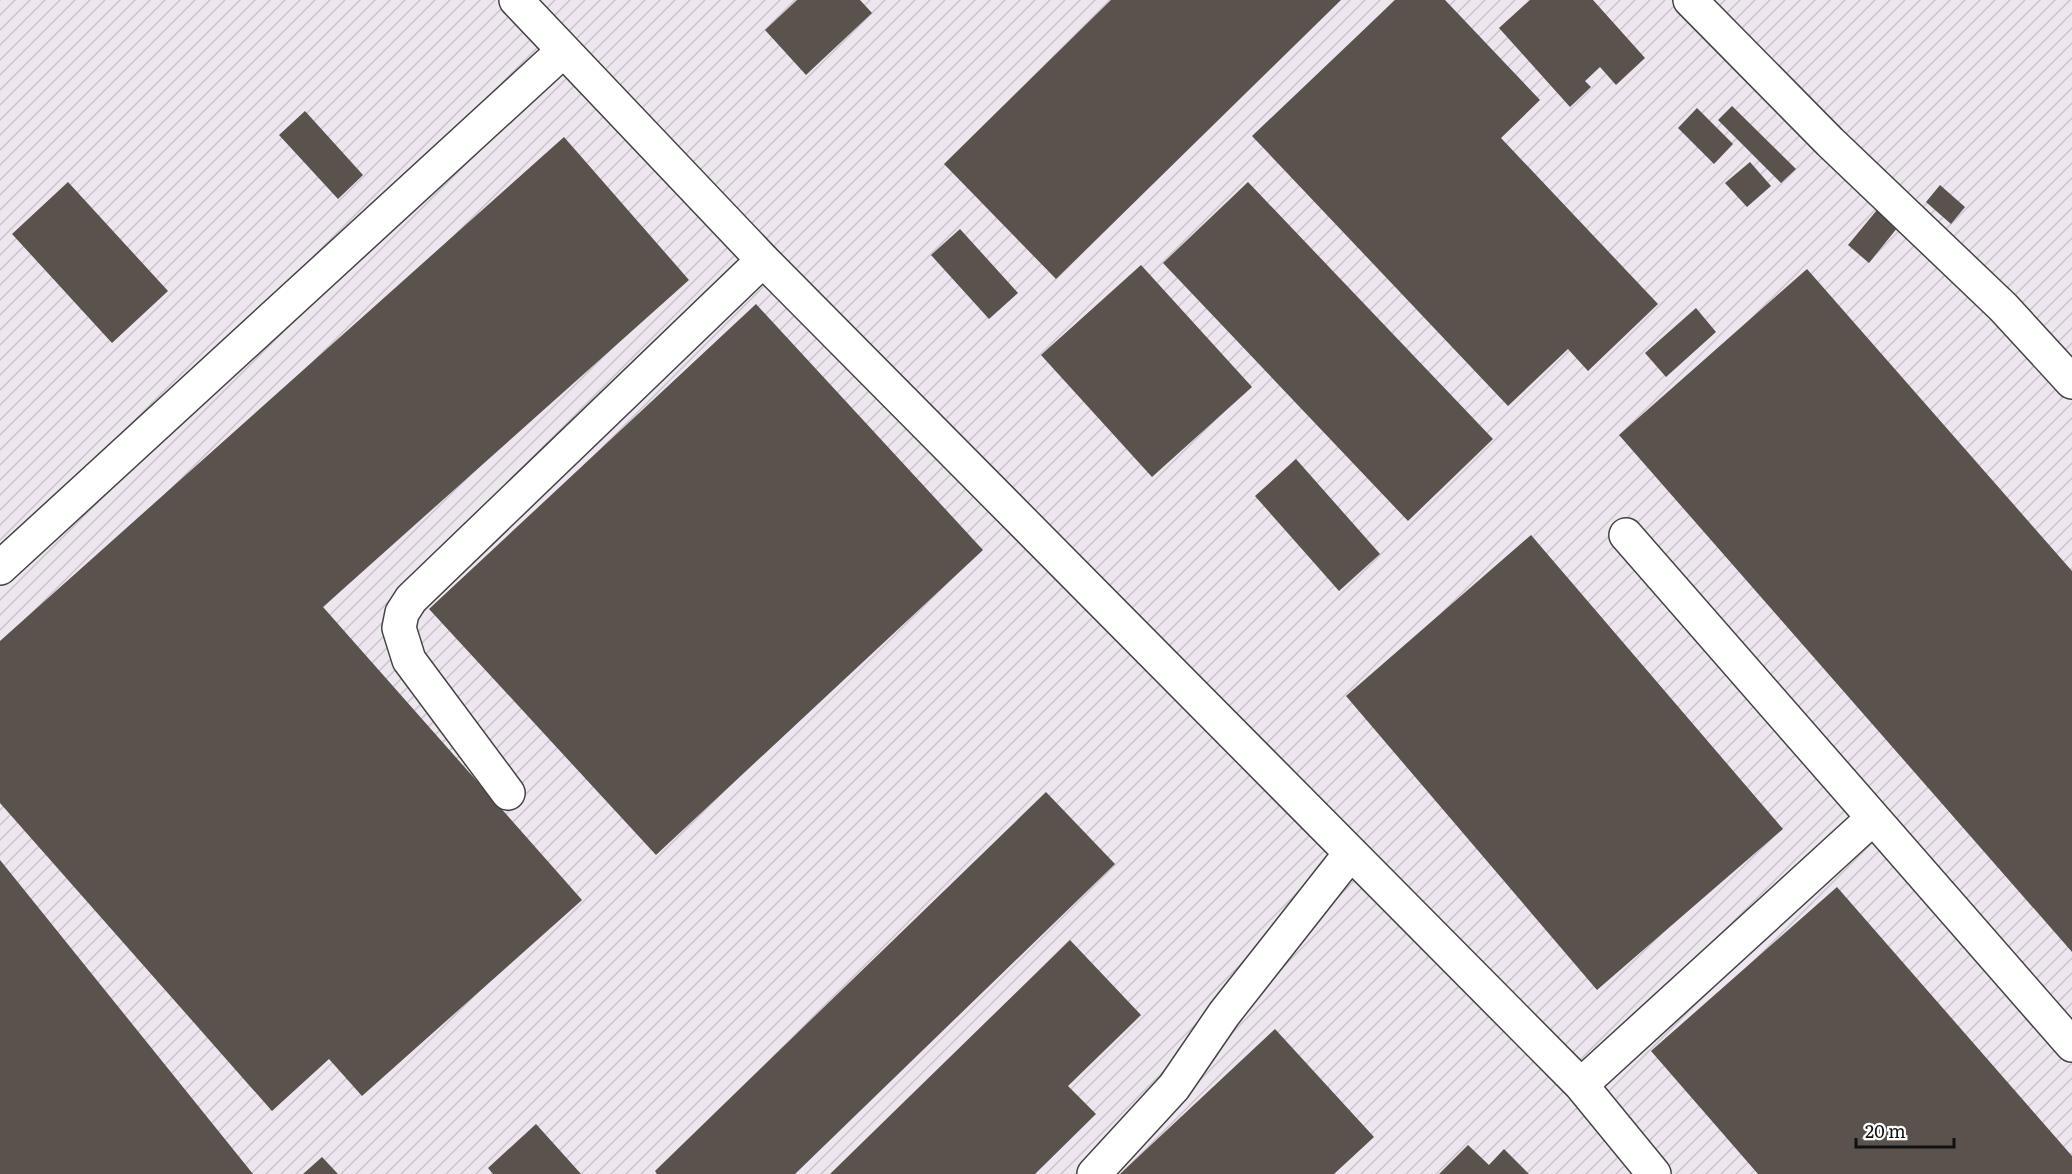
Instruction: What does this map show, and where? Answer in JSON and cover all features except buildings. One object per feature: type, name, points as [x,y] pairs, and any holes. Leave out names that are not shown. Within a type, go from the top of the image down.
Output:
[{"type":"street","points":[[516,0],[763,260],[1581,1085],[1654,1174]]},
{"type":"street","points":[[1690,0],[1830,142],[2003,307],[2072,382]]},
{"type":"street","points":[[0,568],[563,51]]},
{"type":"street","points":[[508,793],[409,660],[399,628],[402,613],[411,599],[763,260]]},
{"type":"street","points":[[1626,535],[2072,1045]]},
{"type":"street","points":[[1581,1085],[1874,818]]},
{"type":"street","points":[[1094,1174],[1174,1087],[1224,1014],[1350,854]]},
{"type":"shaded area","points":[[0,0],[2072,0],[2072,1174],[0,1174]]}]
